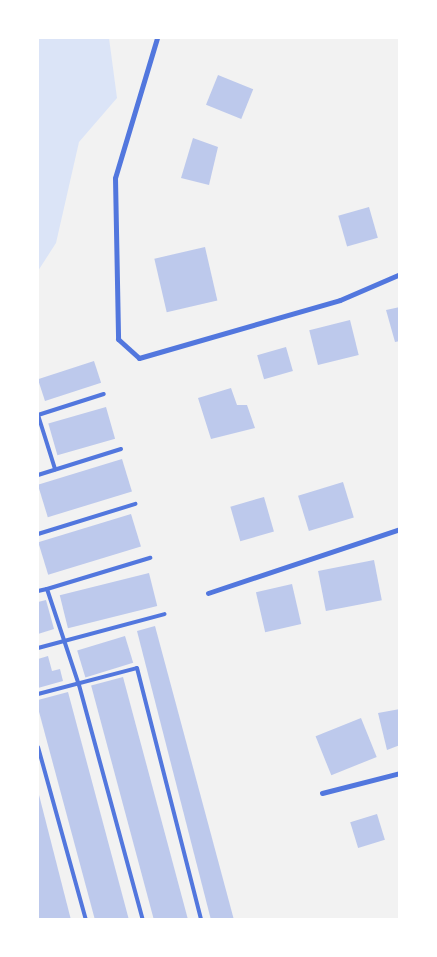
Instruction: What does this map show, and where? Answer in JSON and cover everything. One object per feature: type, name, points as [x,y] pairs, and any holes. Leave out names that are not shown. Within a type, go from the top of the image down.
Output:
[{"type":"street","points":[[157,38],[115,178],[118,339],[138,358],[340,300],[400,274]]},
{"type":"street","points":[[208,592],[400,529]]},
{"type":"street","points":[[322,793],[400,773]]},
{"type":"lane","points":[[55,469],[38,415],[104,394]]},
{"type":"lane","points":[[38,475],[121,449]]},
{"type":"lane","points":[[38,534],[135,504]]},
{"type":"lane","points":[[38,591],[150,558]]},
{"type":"lane","points":[[47,589],[78,685],[143,920]]},
{"type":"lane","points":[[38,648],[165,614]]},
{"type":"lane","points":[[38,694],[137,668],[201,920]]},
{"type":"lane","points":[[38,747],[86,920]]},
{"type":"shaded area","points":[[38,38],[109,38],[117,98],[79,142],[56,243],[38,271]]},
{"type":"building","points":[[218,75],[253,89],[241,119],[206,105]]},
{"type":"building","points":[[193,138],[218,147],[209,185],[181,178]]},
{"type":"building","points":[[369,207],[378,238],[347,247],[338,216]]},
{"type":"building","points":[[205,247],[217,301],[167,312],[154,259]]},
{"type":"building","points":[[400,307],[400,341],[395,342],[386,310]]},
{"type":"building","points":[[350,320],[359,355],[318,365],[309,330]]},
{"type":"building","points":[[286,347],[293,371],[264,379],[257,355]]},
{"type":"building","points":[[94,361],[101,383],[45,401],[38,379]]},
{"type":"building","points":[[231,388],[237,405],[247,405],[255,428],[211,439],[198,398]]},
{"type":"building","points":[[106,407],[115,439],[57,455],[48,424]]},
{"type":"building","points":[[122,459],[132,492],[48,517],[38,485]]},
{"type":"building","points":[[343,482],[354,517],[309,531],[298,496]]},
{"type":"building","points":[[264,497],[274,532],[240,541],[230,507]]},
{"type":"building","points":[[131,514],[141,547],[48,575],[38,542]]},
{"type":"building","points":[[374,560],[382,600],[326,611],[318,571]]},
{"type":"building","points":[[149,573],[157,606],[68,628],[60,595]]},
{"type":"building","points":[[292,584],[301,624],[265,632],[256,592]]},
{"type":"building","points":[[46,600],[54,629],[38,634],[38,602]]},
{"type":"building","points":[[155,626],[234,920],[211,920],[137,631]]},
{"type":"building","points":[[125,636],[133,663],[85,677],[77,651]]},
{"type":"building","points":[[48,656],[52,671],[60,669],[63,681],[38,688],[38,659]]},
{"type":"building","points":[[123,677],[188,919],[154,920],[91,686]]},
{"type":"building","points":[[68,692],[129,920],[95,920],[38,708],[38,700]]},
{"type":"building","points":[[400,709],[400,745],[387,750],[378,713]]},
{"type":"building","points":[[361,718],[377,757],[331,775],[316,736]]},
{"type":"building","points":[[38,791],[71,920],[38,920]]},
{"type":"building","points":[[377,814],[385,840],[358,848],[350,822]]}]
